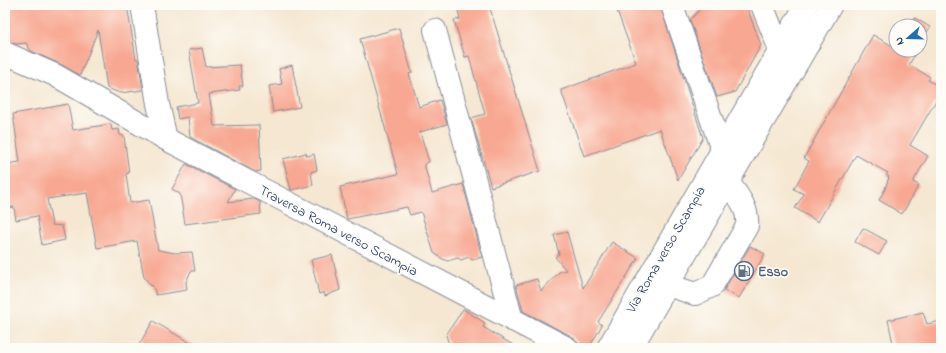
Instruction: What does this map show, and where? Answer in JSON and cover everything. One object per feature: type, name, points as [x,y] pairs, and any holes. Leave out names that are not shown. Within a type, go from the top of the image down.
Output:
[{"type":"street","points":[[142,5],[158,104],[166,139]]},
{"type":"street","points":[[668,285],[695,294],[712,286],[747,226],[748,216],[722,150],[672,5]]},
{"type":"street","points":[[762,5],[780,50]]},
{"type":"street","name":"Via Roma verso Scampia","points":[[608,348],[806,5]]},
{"type":"street","name":"Via Roma verso Scampia","points":[[631,348],[831,5]]},
{"type":"street","points":[[434,30],[512,320]]},
{"type":"street","name":"Traversa Roma verso Scampia","points":[[5,53],[55,75],[166,139],[567,348]]},
{"type":"building","points":[[5,5],[127,5],[143,90],[120,93],[107,88],[98,30],[80,75],[31,51],[26,43],[16,44],[5,41]]},
{"type":"building","points":[[464,5],[489,5],[540,171],[491,187],[471,118],[485,114],[469,56],[465,57],[454,20],[460,19],[457,7]]},
{"type":"building","points":[[615,5],[660,5],[703,138],[678,180],[660,129],[584,156],[561,90],[636,63]]},
{"type":"building","points":[[704,5],[746,5],[761,45],[735,92],[717,97],[690,20]]},
{"type":"building","points":[[399,28],[412,73],[409,74],[419,107],[440,100],[447,124],[420,132],[429,162],[424,164],[432,193],[463,184],[482,257],[472,260],[469,257],[461,260],[458,258],[447,261],[441,258],[434,253],[421,212],[410,215],[407,207],[347,219],[340,187],[398,174],[360,39]]},
{"type":"building","points":[[873,35],[888,43],[888,58],[913,58],[909,65],[930,77],[928,80],[941,88],[941,92],[910,145],[928,156],[913,182],[919,185],[902,214],[879,200],[889,177],[886,175],[888,173],[856,155],[818,222],[795,208],[804,194],[794,189],[809,161],[804,158]]},
{"type":"building","points":[[202,48],[206,67],[240,65],[243,86],[239,86],[240,90],[209,94],[214,126],[259,125],[261,171],[255,172],[190,137],[188,117],[178,119],[176,107],[198,103],[189,50]]},
{"type":"building","points":[[292,65],[300,107],[273,112],[269,86],[282,84],[279,69]]},
{"type":"building","points":[[68,104],[73,130],[111,124],[112,130],[119,129],[120,135],[124,136],[129,173],[126,174],[130,203],[149,200],[158,250],[175,253],[192,252],[195,271],[191,271],[186,282],[187,290],[156,295],[153,286],[150,285],[144,277],[137,241],[97,248],[87,193],[47,199],[52,225],[62,226],[65,240],[42,245],[37,216],[16,220],[14,207],[5,208],[5,164],[20,162],[13,114]]},
{"type":"building","points":[[306,153],[307,156],[314,154],[317,170],[311,172],[313,185],[291,190],[283,159]]},
{"type":"building","points":[[186,164],[235,189],[228,202],[254,199],[260,202],[261,214],[185,224],[180,194],[172,189]]},
{"type":"building","points":[[863,228],[887,241],[879,255],[855,242]]},
{"type":"building","points":[[567,232],[583,288],[612,242],[638,258],[598,322],[602,325],[589,348],[578,344],[573,337],[523,311],[516,285],[537,279],[541,291],[559,272],[566,270],[555,257],[559,254],[554,235]]},
{"type":"building","points":[[750,246],[765,254],[739,298],[724,290]]},
{"type":"building","points":[[332,255],[340,290],[325,296],[324,292],[319,294],[311,260]]},
{"type":"building","points":[[463,309],[485,323],[483,327],[518,348],[450,348],[446,335]]},
{"type":"building","points":[[923,312],[927,324],[941,321],[941,348],[894,348],[888,320]]},
{"type":"building","points":[[153,321],[199,348],[137,348]]},
{"type":"place","name":"Esso","points":[[744,271]]}]
